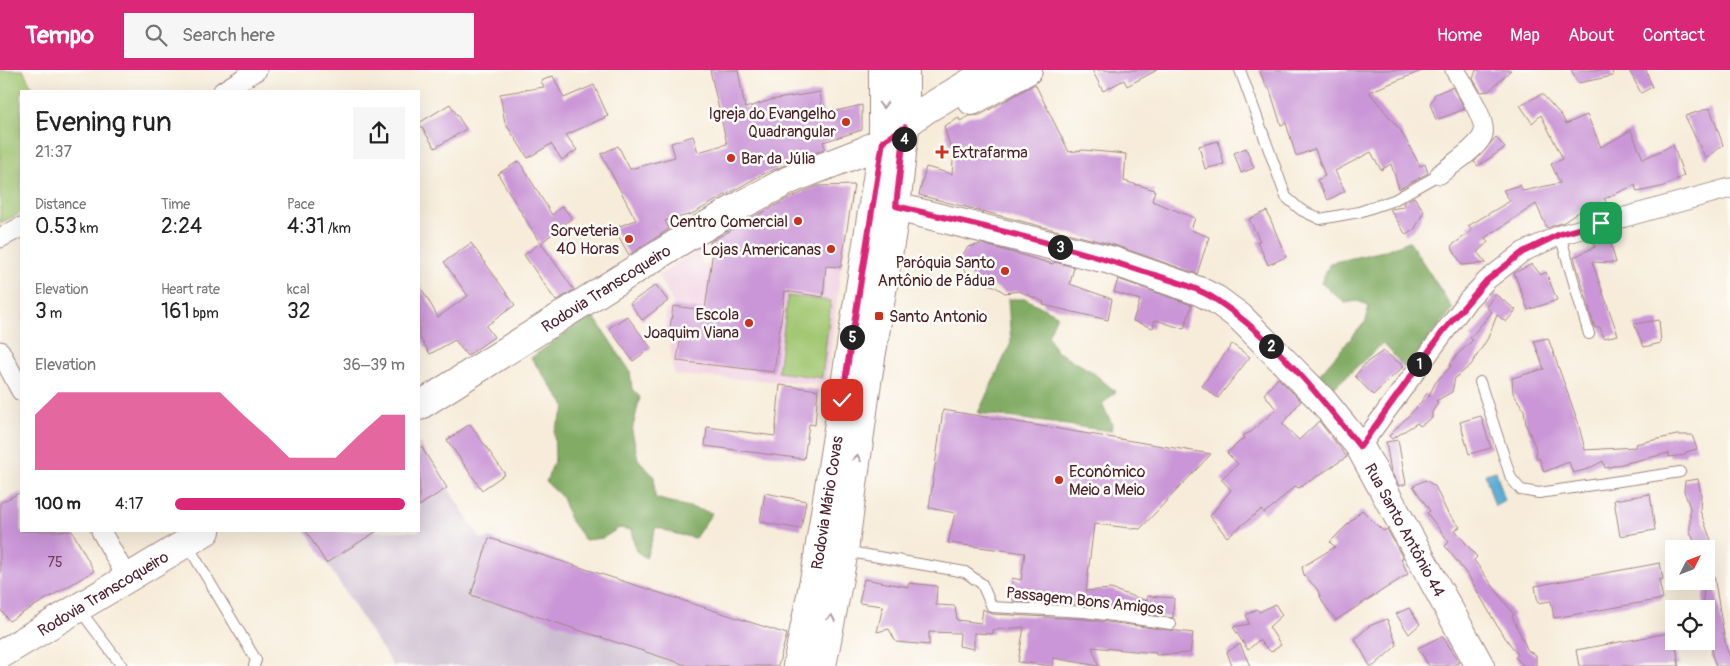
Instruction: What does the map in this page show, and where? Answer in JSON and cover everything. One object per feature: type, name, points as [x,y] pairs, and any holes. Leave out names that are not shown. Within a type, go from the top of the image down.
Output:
[{"type":"main road","name":"Rodovia Mário Covas","points":[[822,666],[855,553],[866,390],[896,206],[894,134],[882,70]]},
{"type":"main road","name":"Rodovia Mário Covas","points":[[797,666],[816,570],[904,70]]},
{"type":"main road","points":[[894,134],[925,110],[991,70]]},
{"type":"main road","points":[[894,134],[928,126],[1028,70]]},
{"type":"main road","name":"Rodovia Transcoqueiro","points":[[420,405],[682,240],[743,204],[789,180],[864,151],[894,134]]},
{"type":"main road","name":"Rua Santo Antônio 44","points":[[896,206],[1110,260],[1199,291],[1217,300],[1240,317],[1322,400],[1360,447],[1480,666]]},
{"type":"main road","name":"Rodovia Transcoqueiro","points":[[0,655],[196,537]]},
{"type":"street","points":[[224,90],[238,74],[257,70]]},
{"type":"street","points":[[1440,174],[1482,138],[1484,130],[1482,121],[1455,70]]},
{"type":"street","points":[[1360,447],[1468,300],[1487,280],[1517,256],[1560,234],[1730,188]]},
{"type":"street","points":[[0,238],[20,228]]},
{"type":"street","points":[[0,351],[20,389]]},
{"type":"street","points":[[101,532],[127,578]]},
{"type":"lane","points":[[1240,70],[1286,197],[1301,210],[1320,220],[1359,212],[1394,200],[1440,174]]},
{"type":"lane","points":[[1560,234],[1589,334]]},
{"type":"lane","points":[[1480,382],[1511,478],[1521,490],[1539,493],[1680,472]]},
{"type":"lane","points":[[196,537],[256,660],[254,666]]},
{"type":"lane","name":"Passagem Bons Amigos","points":[[855,553],[965,572],[982,584],[992,607],[1002,606],[1085,612],[1171,624]]},
{"type":"lane","points":[[77,607],[122,666]]},
{"type":"shaded area","name":"Escola Joaquim Viana","points":[[703,245],[702,264],[841,267],[826,384],[674,375],[669,339],[665,335],[666,310],[674,304],[658,276]]},
{"type":"shaded area","points":[[420,445],[481,539],[489,538],[787,634],[778,666],[393,666],[307,532],[420,532]]},
{"type":"green space","points":[[0,70],[23,70],[33,90],[20,90],[20,213],[0,223]]},
{"type":"green space","points":[[1409,241],[1453,309],[1405,368],[1383,343],[1330,391],[1318,376],[1366,321],[1369,305],[1357,301],[1345,303],[1321,283],[1330,263],[1384,251]]},
{"type":"green space","points":[[788,296],[831,301],[822,378],[778,372]]},
{"type":"green space","points":[[1008,299],[1026,299],[1057,315],[1048,336],[1056,351],[1091,371],[1116,392],[1102,404],[1112,424],[1111,431],[978,413],[1011,343]]},
{"type":"green space","points":[[592,314],[630,371],[632,389],[640,397],[632,431],[638,459],[654,477],[655,498],[712,513],[695,538],[656,527],[646,558],[636,551],[631,530],[619,528],[603,538],[585,540],[570,520],[562,497],[546,482],[555,459],[554,431],[566,407],[531,358]]},
{"type":"water","points":[[1496,471],[1505,501],[1495,506],[1485,474]]},
{"type":"building","points":[[710,70],[738,70],[745,108],[771,100],[820,92],[823,114],[862,105],[862,130],[823,142],[825,148],[820,151],[761,175],[692,214],[665,221],[669,229],[629,255],[614,228],[636,220],[601,154],[618,146],[630,169],[675,157],[671,143],[693,136],[698,152],[727,144]]},
{"type":"building","points":[[1092,70],[1157,70],[1127,86],[1124,80],[1103,91]]},
{"type":"building","points":[[1259,70],[1424,70],[1369,92],[1401,131],[1420,166],[1425,164],[1428,173],[1399,189],[1391,164],[1381,170],[1371,152],[1335,171],[1345,191],[1328,200],[1317,180],[1325,176],[1315,149],[1296,156],[1286,123],[1281,125],[1269,87],[1267,88]]},
{"type":"building","points":[[1476,70],[1511,70],[1489,91],[1481,92],[1473,79]]},
{"type":"building","points":[[1571,70],[1612,70],[1613,76],[1578,83]]},
{"type":"building","points":[[1629,70],[1646,70],[1652,87],[1641,93]]},
{"type":"building","points":[[553,76],[564,98],[594,85],[608,116],[566,135],[577,150],[562,160],[551,144],[528,158],[505,123],[500,94],[544,87],[541,81]]},
{"type":"building","points":[[1035,84],[1069,152],[1083,150],[1126,154],[1124,181],[1155,190],[1152,201],[1195,218],[1191,230],[1209,237],[1197,274],[1114,245],[919,195],[926,167],[952,174],[954,149],[950,146],[944,126],[959,118],[960,121],[969,116],[980,115]]},
{"type":"building","points":[[1452,87],[1465,109],[1436,120],[1430,104],[1435,94]]},
{"type":"building","points":[[1542,94],[1562,116],[1566,124],[1587,115],[1601,147],[1631,130],[1643,159],[1673,145],[1684,176],[1661,187],[1637,192],[1635,185],[1604,199],[1607,204],[1591,214],[1586,207],[1564,222],[1547,228],[1536,204],[1485,238],[1488,242],[1477,252],[1486,263],[1462,265],[1451,246],[1472,231],[1468,226],[1510,201],[1503,190],[1520,185],[1523,191],[1560,183],[1551,164],[1563,159],[1541,115],[1532,123],[1520,105]]},
{"type":"building","points":[[450,104],[466,129],[435,148],[420,122]]},
{"type":"building","points":[[1710,108],[1723,145],[1706,159],[1685,116]]},
{"type":"building","points":[[1496,137],[1505,148],[1478,166],[1474,162]]},
{"type":"building","points":[[1218,141],[1224,164],[1205,169],[1199,146]]},
{"type":"building","points":[[1246,148],[1254,168],[1241,173],[1234,153]]},
{"type":"building","points":[[519,161],[552,215],[562,206],[572,218],[541,243],[574,290],[556,301],[524,255],[540,243],[498,174]]},
{"type":"building","points":[[854,185],[841,267],[826,266],[823,297],[785,291],[774,372],[677,361],[682,327],[669,336],[673,306],[705,310],[712,257],[710,242],[787,199],[818,186]]},
{"type":"building","points":[[1414,197],[1424,211],[1415,229],[1406,235],[1390,209],[1404,207],[1403,203]]},
{"type":"building","points":[[1267,211],[1286,257],[1268,265],[1257,241],[1260,241],[1249,219]]},
{"type":"building","points":[[1608,233],[1616,263],[1592,262],[1618,335],[1604,338],[1600,327],[1595,328],[1574,257],[1595,247],[1593,241]]},
{"type":"building","points":[[471,243],[515,305],[486,326],[494,337],[467,356],[455,340],[430,354],[420,338],[420,286],[438,317],[468,296],[444,262]]},
{"type":"building","points":[[982,244],[1053,264],[1054,262],[1074,267],[1070,284],[1112,299],[1108,320],[1043,305],[1044,302],[1019,291],[1005,293],[994,286],[976,281],[963,269],[961,257],[968,247]]},
{"type":"building","points":[[1532,264],[1541,275],[1546,272],[1557,300],[1528,310],[1514,273]]},
{"type":"building","points":[[1118,279],[1192,305],[1184,329],[1155,320],[1153,328],[1133,321],[1140,300],[1114,292]]},
{"type":"building","points":[[656,285],[668,301],[642,320],[630,303]]},
{"type":"building","points":[[1495,294],[1516,310],[1506,322],[1497,315],[1488,338],[1471,365],[1455,378],[1452,392],[1436,401],[1438,403],[1432,412],[1432,418],[1420,426],[1417,423],[1392,439],[1389,436],[1419,405],[1427,393],[1429,396],[1435,383],[1451,366],[1450,364],[1458,354],[1473,340],[1470,338],[1492,312],[1486,307]]},
{"type":"building","points":[[627,316],[651,348],[633,361],[609,328]]},
{"type":"building","points":[[1659,320],[1661,343],[1644,347],[1634,324]]},
{"type":"building","points":[[1548,338],[1578,422],[1585,450],[1636,447],[1635,444],[1677,435],[1692,435],[1697,449],[1686,452],[1685,455],[1669,457],[1669,453],[1605,468],[1603,461],[1588,469],[1573,473],[1569,462],[1544,472],[1539,458],[1537,459],[1535,446],[1526,425],[1524,410],[1513,393],[1512,378],[1544,369],[1534,341]]},
{"type":"building","points":[[1232,344],[1250,357],[1218,398],[1202,386]]},
{"type":"building","points":[[1383,351],[1404,366],[1373,395],[1355,376],[1366,363]]},
{"type":"building","points":[[1278,378],[1301,401],[1282,424],[1299,440],[1319,421],[1347,457],[1299,488],[1295,486],[1264,513],[1261,510],[1227,537],[1210,516],[1231,490],[1221,479],[1238,464],[1227,453],[1244,438],[1242,436],[1251,432],[1276,409],[1264,394]]},
{"type":"building","points":[[780,385],[818,390],[815,425],[809,424],[804,459],[705,446],[707,427],[775,436]]},
{"type":"building","name":"Econômico Meio a Meio","points":[[943,410],[1211,454],[1140,529],[1094,524],[1086,591],[1111,589],[1147,601],[1147,596],[1174,598],[1173,618],[1086,605],[1013,601],[1012,578],[1021,580],[1025,553],[948,543],[955,513],[929,508]]},
{"type":"building","points":[[1481,416],[1491,448],[1469,454],[1460,422]]},
{"type":"building","points":[[470,424],[505,474],[482,490],[447,440]]},
{"type":"building","points":[[1398,440],[1406,484],[1399,486],[1391,472],[1386,442]]},
{"type":"building","points":[[420,445],[447,488],[420,505]]},
{"type":"building","points":[[1698,479],[1701,495],[1700,511],[1711,540],[1694,540],[1690,532],[1690,508],[1684,491],[1685,481]]},
{"type":"building","points":[[1425,480],[1435,486],[1447,512],[1460,527],[1455,530],[1477,557],[1474,560],[1514,615],[1512,616],[1528,651],[1536,655],[1536,666],[1524,666],[1515,657],[1518,655],[1499,629],[1469,577],[1445,546],[1449,542],[1427,513],[1430,511],[1413,486]]},
{"type":"building","points":[[20,493],[20,532],[73,532],[94,571],[9,621],[0,609],[0,503]]},
{"type":"building","points":[[765,493],[806,501],[801,529],[760,522]]},
{"type":"building","points":[[1650,494],[1655,530],[1620,536],[1614,500]]},
{"type":"building","points":[[1362,510],[1383,531],[1387,529],[1403,558],[1401,559],[1408,574],[1336,620],[1323,603],[1317,589],[1304,575],[1302,567],[1335,547],[1330,542]]},
{"type":"building","points":[[307,532],[375,532],[326,563]]},
{"type":"building","points":[[489,538],[787,634],[778,666],[689,666],[471,595]]},
{"type":"building","points":[[1660,563],[1663,579],[1659,580],[1663,599],[1554,618],[1551,601],[1538,603],[1535,586]]},
{"type":"building","points":[[864,579],[908,587],[909,583],[937,586],[936,605],[955,606],[957,620],[981,623],[983,609],[992,614],[1084,619],[1193,633],[1190,653],[1156,655],[1156,653],[1092,647],[1099,666],[1053,658],[1053,666],[1018,662],[1024,627],[993,630],[993,634],[974,633],[974,649],[959,646],[960,633],[929,632],[929,645],[896,642],[889,629],[877,632],[883,606],[859,603]]},
{"type":"building","points":[[1715,582],[1726,647],[1730,656],[1730,666],[1716,666],[1712,655],[1712,650],[1715,650],[1715,600],[1703,600],[1704,590],[1715,590]]},
{"type":"building","points":[[1275,604],[1282,615],[1269,627],[1281,645],[1271,652],[1259,640],[1248,650],[1233,627],[1249,624],[1246,615],[1257,609],[1259,612]]},
{"type":"building","points":[[1409,608],[1420,624],[1409,634],[1396,614]]},
{"type":"building","points":[[1387,619],[1397,645],[1374,666],[1370,666],[1355,639],[1369,626]]},
{"type":"building","points":[[1665,634],[1665,650],[1677,650],[1679,666],[1579,666],[1576,650]]},
{"type":"building","points":[[1442,636],[1460,662],[1452,666],[1429,666],[1418,648]]},
{"type":"building","points":[[1240,644],[1250,666],[1232,666],[1227,652]]},
{"type":"place","name":"Igreja do Evangelho Quadrangular","points":[[846,122]]},
{"type":"place","name":"Extrafarma","points":[[942,152]]},
{"type":"place","name":"Bar da Júlia","points":[[731,158]]},
{"type":"place","name":"Centro Comercial","points":[[798,221]]},
{"type":"place","name":"Sorveteria 40 Horas","points":[[629,239]]},
{"type":"place","name":"Lojas Americanas","points":[[831,249]]},
{"type":"place","name":"Paróquia Santo Antônio de Pádua","points":[[1005,271]]},
{"type":"place","name":"Santo Antonio","points":[[879,316]]},
{"type":"place","name":"Escola Joaquim Viana","points":[[749,323]]},
{"type":"place","name":"Econômico Meio a Meio","points":[[1059,480]]},
{"type":"route","points":[[842,400],[883,141],[905,127],[896,206],[982,226],[1110,260],[1199,291],[1217,300],[1240,317],[1299,374],[1360,447],[1444,330],[1487,280],[1523,252],[1560,234],[1601,223]]}]
